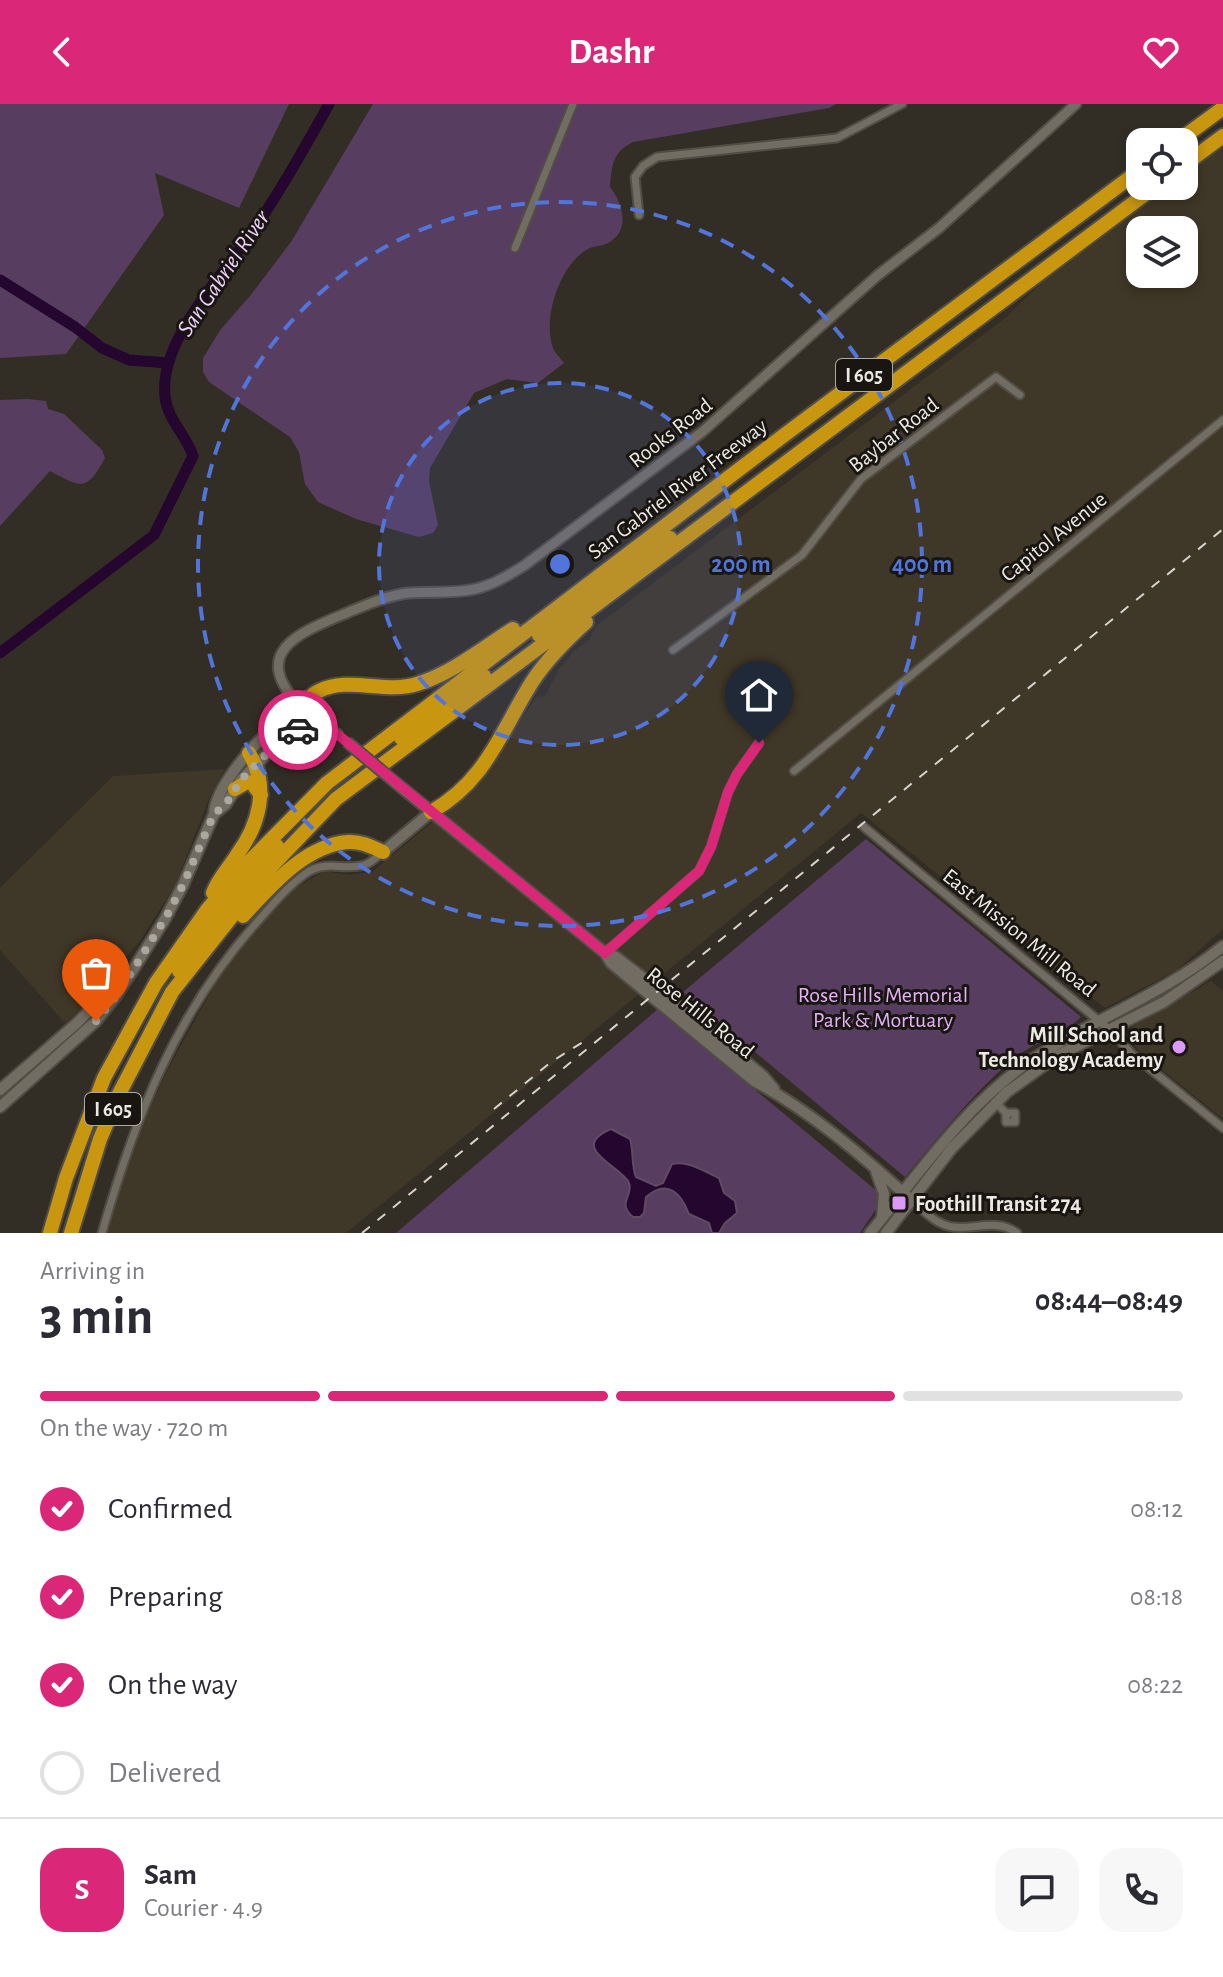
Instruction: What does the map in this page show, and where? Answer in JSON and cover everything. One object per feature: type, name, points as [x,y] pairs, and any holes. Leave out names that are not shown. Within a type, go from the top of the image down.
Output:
[{"type":"highway","points":[[1196,128],[1223,108]]},
{"type":"highway","points":[[1198,137],[1223,118]]},
{"type":"highway","points":[[1198,147],[1223,128]]},
{"type":"highway","points":[[1198,155],[1223,136]]},
{"type":"highway","name":"San Gabriel River Freeway","points":[[50,1233],[66,1178],[104,1078],[156,983],[207,910],[248,862],[327,783],[1126,180]]},
{"type":"highway","points":[[504,647],[521,644],[1126,190]]},
{"type":"highway","points":[[60,1233],[105,1106],[150,1018],[218,915],[293,830],[393,744],[1126,200]]},
{"type":"highway","name":"San Gabriel River Freeway","points":[[71,1233],[100,1139],[119,1094],[172,992],[271,867],[336,799],[1137,200]]},
{"type":"highway","points":[[431,812],[446,804],[483,769],[549,659],[658,558]]},
{"type":"highway","points":[[300,706],[319,691],[330,688],[397,688],[417,684],[444,672],[589,583]]},
{"type":"highway","points":[[207,910],[216,884],[254,826],[262,785],[252,759]]},
{"type":"highway","points":[[235,789],[244,783],[252,783],[261,795]]},
{"type":"highway","points":[[172,992],[278,880],[313,854],[347,841],[359,842],[383,852]]},
{"type":"highway","points":[[60,1233],[89,1138],[133,1040],[185,954],[245,876],[248,862]]},
{"type":"main road","name":"Rose Hills Road","points":[[300,706],[605,953],[611,963],[754,1081],[779,1094],[907,1196]]},
{"type":"main road","points":[[280,740],[283,726],[300,706]]},
{"type":"main road","points":[[214,814],[226,804],[252,759],[279,722],[300,706]]},
{"type":"main road","points":[[0,1107],[96,1021],[117,995],[183,885],[214,814],[214,802],[219,792],[252,759],[296,731],[309,728],[337,734]]},
{"type":"main road","points":[[383,852],[431,812]]},
{"type":"main road","points":[[870,1233],[1028,1074],[1178,980],[1223,946]]},
{"type":"main road","points":[[1211,971],[1210,964],[1223,953]]},
{"type":"main road","points":[[1106,1026],[1164,1002],[1223,961]]},
{"type":"main road","points":[[0,1090],[77,1023],[109,990],[122,984]]},
{"type":"main road","points":[[886,1233],[907,1196],[950,1135],[998,1105]]},
{"type":"main road","points":[[876,1169],[884,1194],[882,1219]]},
{"type":"street","points":[[515,248],[573,104]]},
{"type":"street","points":[[639,215],[635,177],[643,166],[657,157],[837,138],[902,104]]},
{"type":"street","name":"Rooks Road","points":[[300,706],[281,683],[279,667],[282,653],[296,635],[387,597],[409,593],[454,593],[479,588],[503,579],[525,565],[702,432],[878,275],[939,228],[1076,104]]},
{"type":"street","name":"Baybar Road","points":[[673,650],[802,555],[861,479],[996,377],[1020,395]]},
{"type":"street","name":"Capitol Avenue","points":[[794,771],[1223,420]]},
{"type":"street","points":[[605,953],[699,871],[711,847],[733,783],[759,743]]},
{"type":"street","name":"East Mission Mill Road","points":[[864,827],[1106,1026],[1133,1055],[1223,1128]]},
{"type":"street","points":[[102,1233],[140,1113],[177,1037],[230,952],[278,897],[308,871],[331,864],[365,865],[383,852]]},
{"type":"street","points":[[907,1196],[938,1223],[954,1228],[994,1224],[1017,1233]]},
{"type":"shaded area","points":[[1223,133],[1223,929],[1177,970],[1105,1008],[861,813],[346,1233],[107,1233],[135,1139],[168,1069],[225,966],[288,893],[324,871],[349,875],[372,872],[459,800],[499,753],[536,697],[545,696],[559,669],[574,651],[589,640],[596,626],[1005,318],[1085,241],[1137,200],[1198,200],[1198,153]]},
{"type":"shaded area","points":[[225,769],[210,796],[176,884],[139,942],[83,1007],[65,1023],[0,950],[0,888],[113,776]]},
{"type":"shaded area","name":"Mill School and Technology Academy","points":[[1211,981],[1223,991],[1223,1119],[1140,1052],[1127,1036],[1132,1027]]},
{"type":"shaded area","points":[[611,1129],[630,1139],[636,1177],[656,1186],[663,1183],[672,1164],[690,1165],[719,1178],[724,1193],[735,1201],[737,1213],[719,1233],[712,1233],[709,1223],[689,1214],[678,1195],[661,1189],[646,1197],[644,1213],[640,1217],[633,1217],[626,1207],[629,1183],[595,1150],[594,1143],[599,1136]]},
{"type":"green space","points":[[0,104],[289,104],[239,208],[155,173],[164,215],[66,354],[0,358]]},
{"type":"green space","points":[[373,104],[836,104],[829,108],[633,142],[621,150],[613,166],[610,187],[619,202],[623,218],[619,233],[606,244],[590,248],[578,256],[562,279],[552,307],[550,336],[554,350],[564,363],[538,383],[507,379],[474,393],[430,468],[429,481],[438,525],[433,533],[419,537],[356,519],[318,502],[305,484],[299,452],[290,437],[209,382],[203,372],[203,358],[221,329],[291,242]]},
{"type":"green space","points":[[0,400],[46,401],[48,409],[64,414],[102,450],[105,458],[93,477],[82,484],[50,471],[0,526]]},
{"type":"green space","name":"Rose Hills Memorial Park & Mortuary","points":[[866,839],[1081,1017],[1021,1053],[998,1072],[905,1177],[683,992]]},
{"type":"green space","points":[[658,1009],[884,1197],[860,1233],[396,1233]]},
{"type":"waterway","name":"San Gabriel River","points":[[0,653],[154,535],[193,456],[166,405],[166,375],[172,353],[196,309],[273,200],[329,104]]},
{"type":"waterway","points":[[0,280],[75,327],[102,348],[129,360],[168,363]]},
{"type":"railway","points":[[362,1233],[1223,529]]},
{"type":"railway","points":[[494,1109],[551,1062],[583,1042]]},
{"type":"way so far","points":[[96,1021],[117,995],[165,919],[214,814],[226,804],[241,780],[280,740],[298,730]]},
{"type":"place","name":"Mill School and Technology Academy","points":[[1179,1047]]},
{"type":"place","name":"Foothill Transit 274","points":[[899,1203]]},
{"type":"route","points":[[298,730],[309,728],[337,734],[605,953],[699,871],[711,847],[728,792],[759,743]]}]
